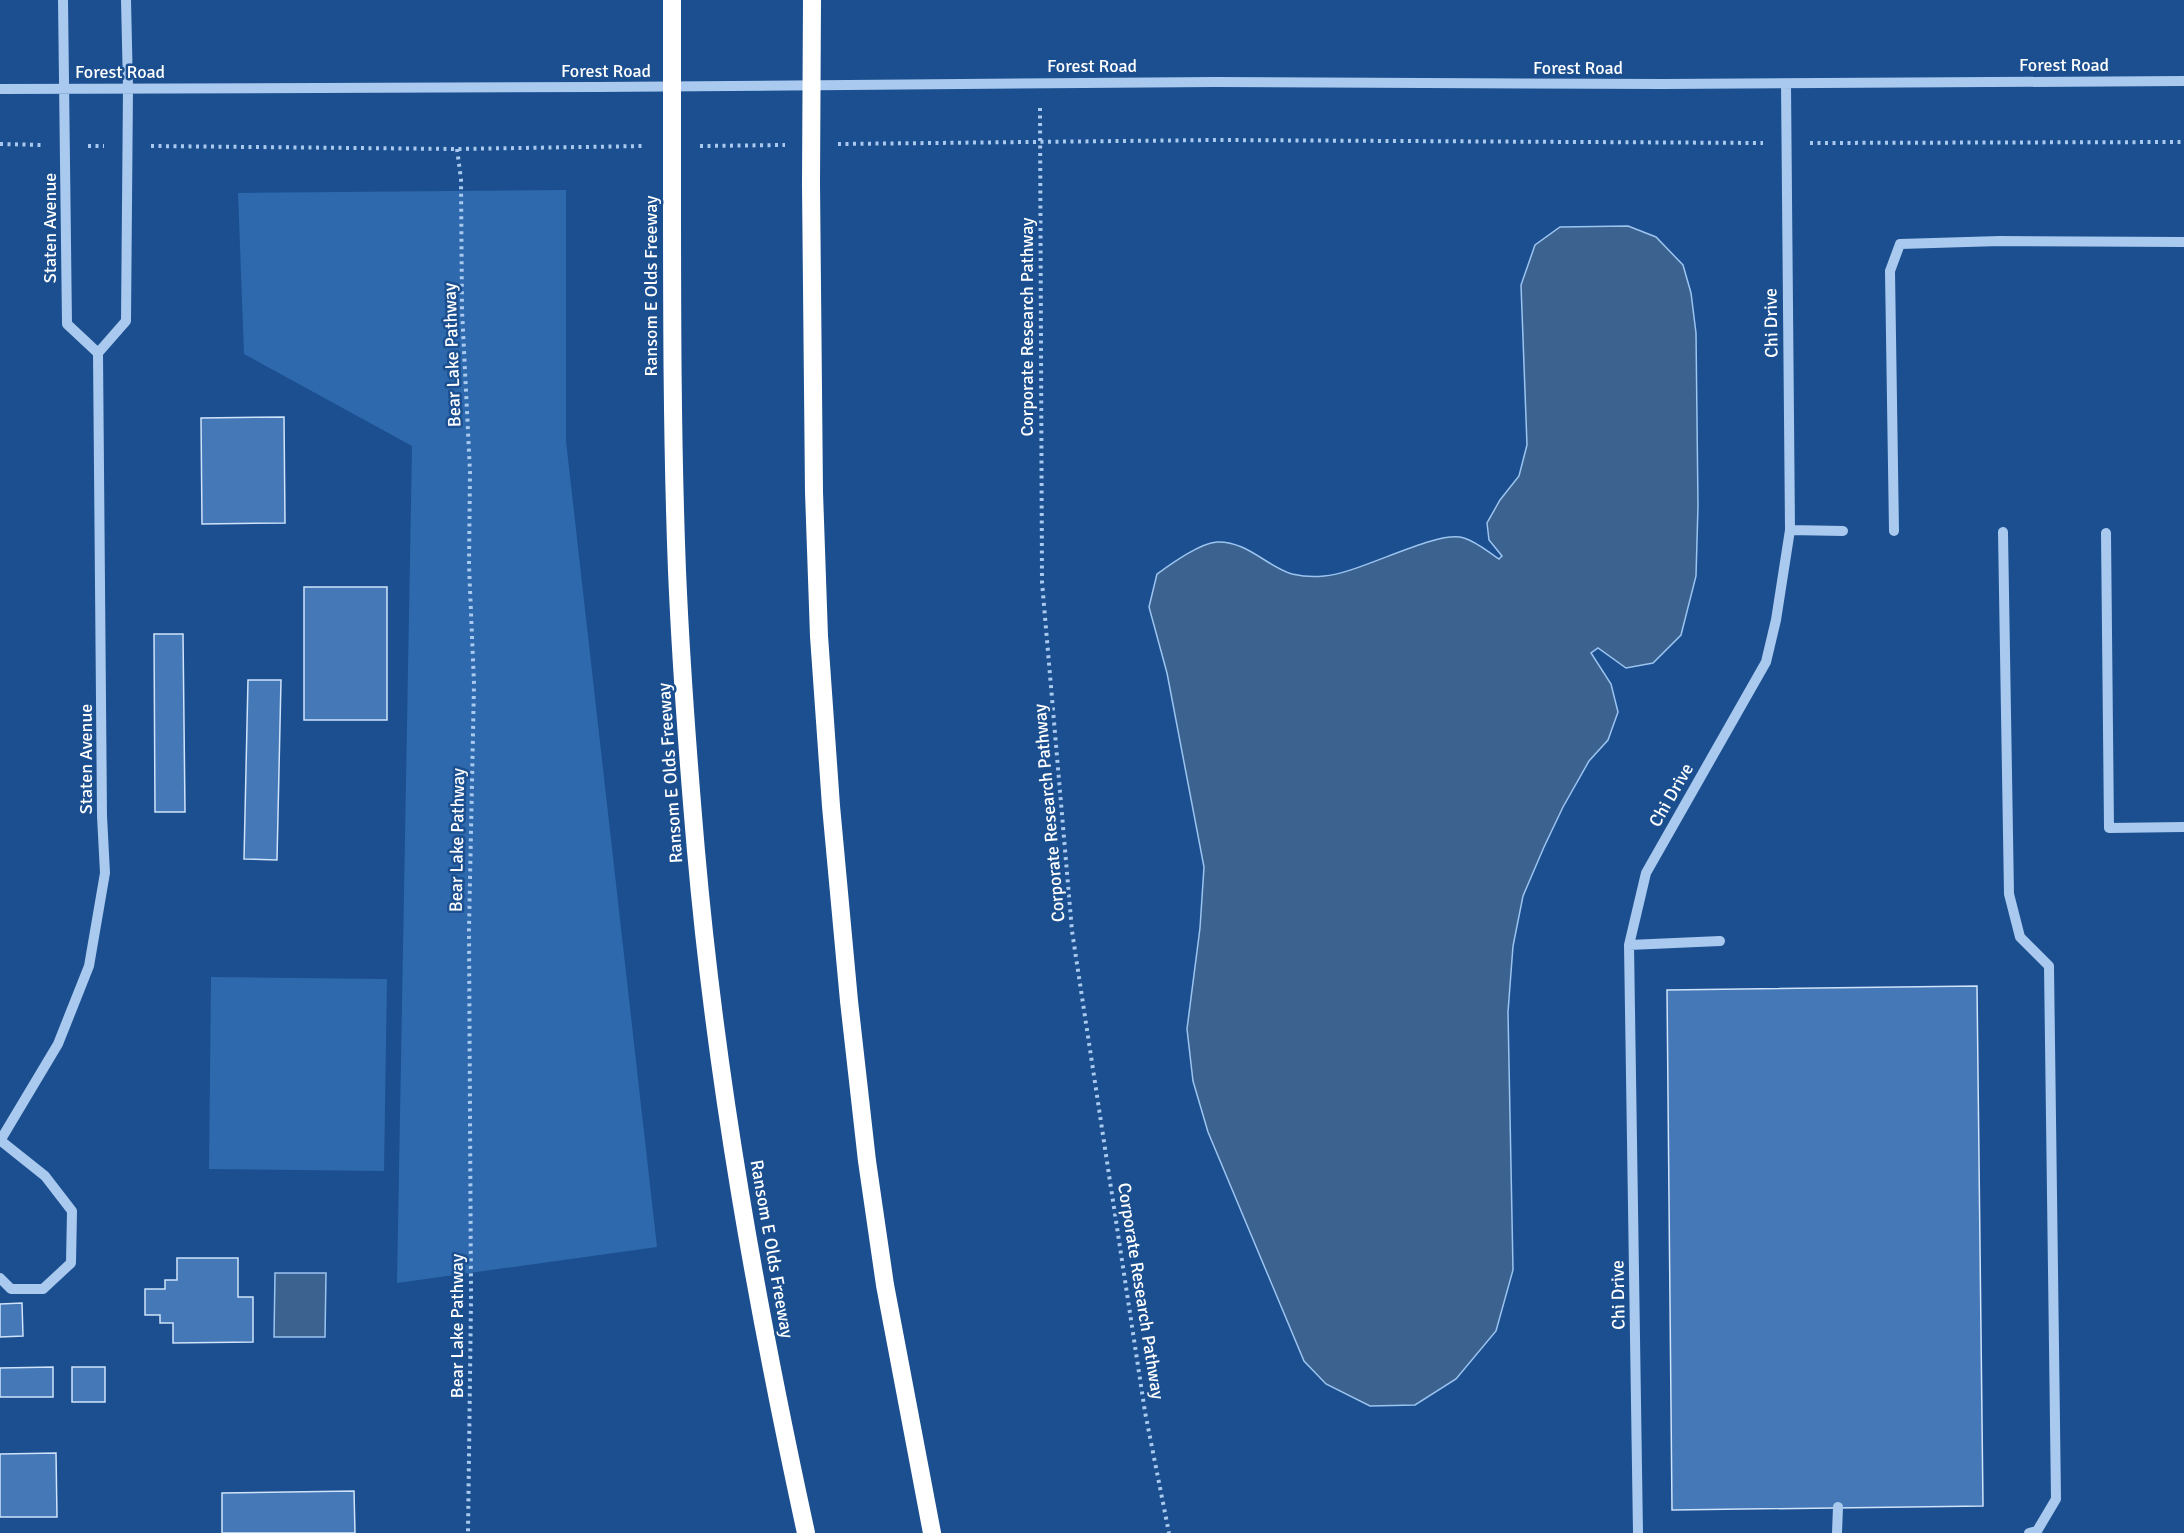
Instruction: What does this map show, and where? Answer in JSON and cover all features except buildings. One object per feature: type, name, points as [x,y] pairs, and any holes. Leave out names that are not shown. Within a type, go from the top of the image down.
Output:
[{"type":"highway","name":"Ransom E Olds Freeway","points":[[672,0],[672,385],[677,572],[696,853],[728,1121],[782,1423],[806,1533]]},
{"type":"highway","points":[[812,0],[814,492],[819,636],[831,806],[867,1161],[887,1297],[932,1533]]},
{"type":"street","name":"Staten Avenue","points":[[0,1141],[58,1044],[89,966],[105,873],[102,816],[98,353],[67,324],[63,0]]},
{"type":"street","points":[[98,353],[126,321],[128,88],[126,0]]},
{"type":"street","name":"Forest Road","points":[[0,89],[1040,83],[1786,84],[2184,81]]},
{"type":"street","name":"Chi Drive","points":[[1638,1533],[1629,945],[1646,873],[1766,662],[1776,620],[1790,530],[1786,84]]},
{"type":"street","points":[[1894,531],[1890,271],[1899,244],[2000,241],[2184,242]]},
{"type":"street","points":[[1790,530],[1843,531]]},
{"type":"street","points":[[2003,532],[2009,894],[2020,937],[2049,966],[2056,1499],[2037,1531],[2029,1533]]},
{"type":"street","points":[[2106,533],[2109,828],[2184,827]]},
{"type":"street","points":[[1629,945],[1720,941]]},
{"type":"street","points":[[0,1141],[45,1176],[72,1211],[71,1263],[43,1289],[11,1289],[0,1278]]},
{"type":"street","points":[[1837,1533],[1838,1507]]},
{"type":"path","name":"Corporate Research Pathway","points":[[1040,83],[1042,582],[1072,931],[1146,1412],[1169,1533]]},
{"type":"path","points":[[838,144],[1216,140],[1785,143],[2184,142]]},
{"type":"path","points":[[0,144],[457,148],[647,146]]},
{"type":"path","points":[[695,146],[790,145]]},
{"type":"path","name":"Bear Lake Pathway","points":[[457,148],[461,179],[462,310],[470,472],[469,565],[474,684],[469,929],[471,1299],[468,1533]]},
{"type":"shaded area","points":[[566,190],[566,441],[657,1247],[397,1283],[412,446],[244,354],[238,193]]},
{"type":"shaded area","points":[[1628,226],[1656,237],[1683,265],[1691,293],[1696,333],[1698,506],[1696,576],[1681,635],[1653,663],[1626,668],[1598,648],[1591,653],[1611,684],[1618,712],[1608,740],[1589,761],[1563,807],[1523,896],[1513,946],[1508,1012],[1513,1270],[1496,1331],[1456,1379],[1415,1405],[1370,1406],[1326,1384],[1304,1361],[1208,1132],[1193,1081],[1187,1029],[1200,928],[1204,867],[1167,673],[1149,607],[1157,574],[1194,550],[1217,542],[1238,545],[1292,574],[1308,576],[1339,573],[1435,540],[1451,537],[1469,540],[1499,559],[1502,556],[1489,540],[1487,523],[1500,500],[1519,476],[1527,445],[1521,285],[1535,245],[1560,227]]},
{"type":"shaded area","points":[[211,977],[387,979],[384,1171],[209,1169]]},
{"type":"shaded area","points":[[275,1273],[326,1273],[325,1337],[274,1337]]}]
